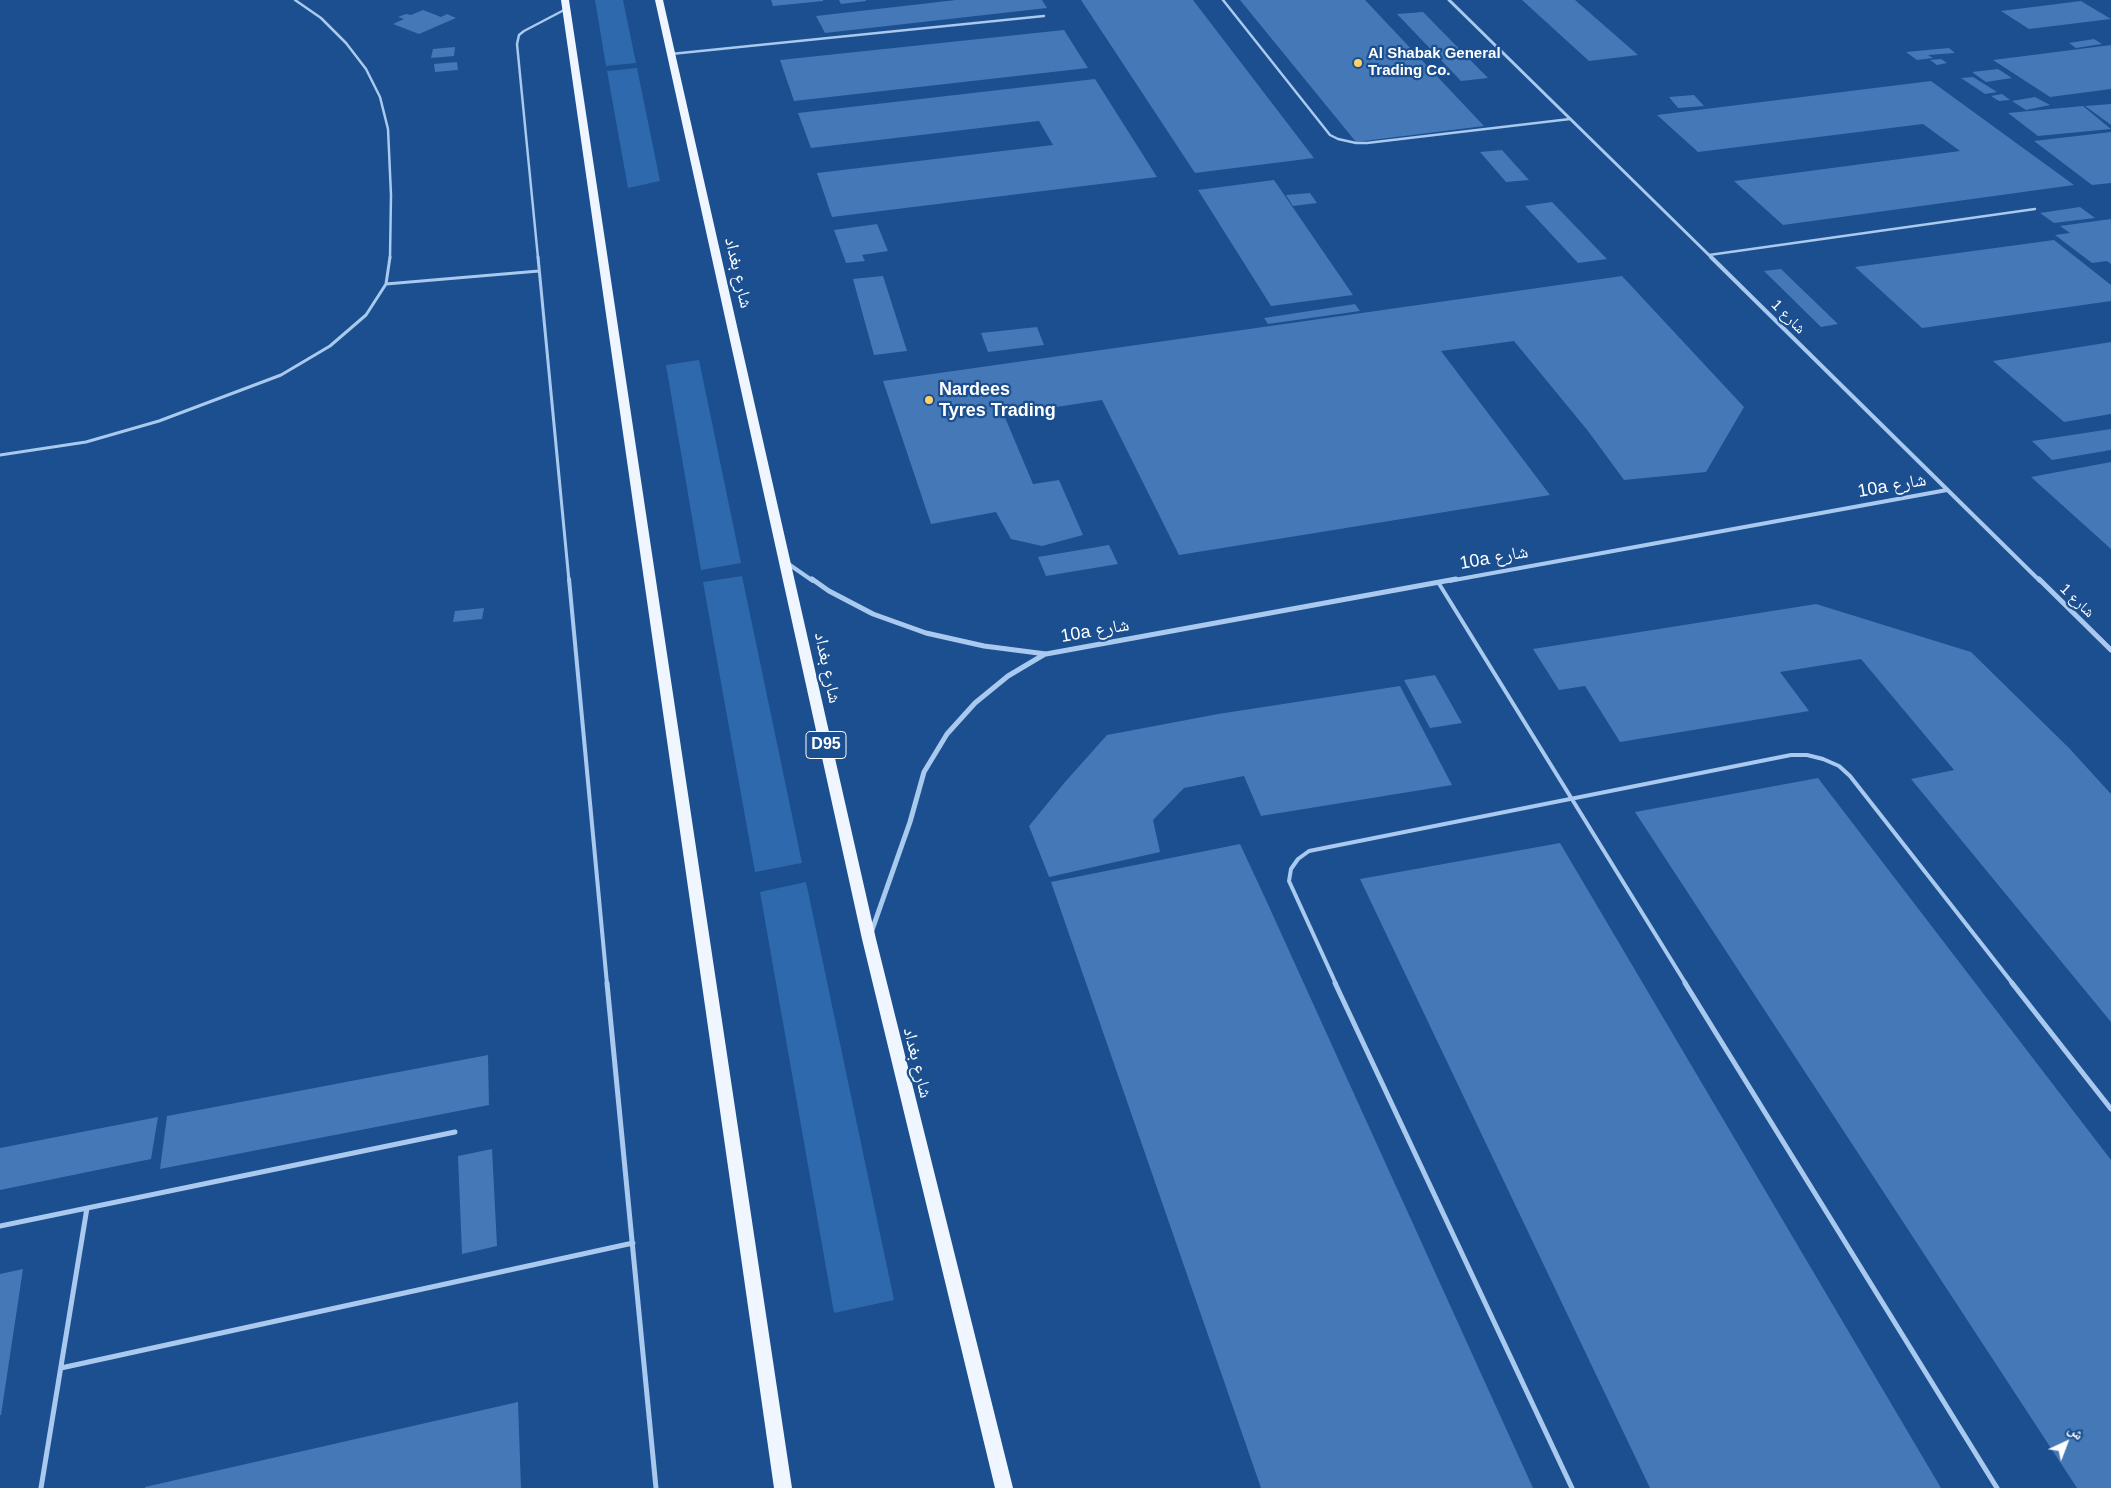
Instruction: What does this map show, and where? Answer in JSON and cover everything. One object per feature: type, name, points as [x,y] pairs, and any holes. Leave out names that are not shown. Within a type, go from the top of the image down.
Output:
[{"type":"main road","name":"شارع بغداد","points":[[658,0],[869,939],[1004,1488]]},
{"type":"main road","points":[[566,4],[783,1488]]},
{"type":"street","name":"شارع 1","points":[[1450,0],[2111,650]]},
{"type":"street","name":"10a شارع","points":[[785,562],[829,592],[873,614],[926,633],[984,646],[1046,654],[1947,490]]},
{"type":"street","name":"10a شارع","points":[[869,939],[894,871],[924,772],[947,734],[975,703],[1008,676],[1046,654]]},
{"type":"lane","points":[[0,455],[86,442],[159,421],[221,399],[281,375],[337,340],[366,315],[386,284],[390,264],[392,195],[388,129],[380,97],[366,69],[346,42],[321,18],[295,0]]},
{"type":"lane","points":[[1223,0],[1330,135],[1338,139],[1367,143],[1570,119]]},
{"type":"lane","points":[[566,4],[530,26],[519,35],[517,40],[656,1488]]},
{"type":"lane","points":[[671,54],[1044,16]]},
{"type":"lane","points":[[1709,256],[2035,209]]},
{"type":"lane","points":[[386,284],[539,271]]},
{"type":"lane","points":[[1438,582],[1997,1488]]},
{"type":"lane","points":[[1572,1488],[1289,881],[1292,869],[1298,859],[1316,849],[1791,755],[1807,755],[1823,759],[1839,766],[1856,784],[2111,1109]]},
{"type":"lane","points":[[0,1226],[455,1132]]},
{"type":"lane","points":[[41,1488],[87,1208]]},
{"type":"lane","points":[[61,1368],[633,1243]]},
{"type":"shaded area","points":[[595,0],[623,0],[636,63],[606,66]]},
{"type":"shaded area","points":[[637,68],[660,181],[628,188],[607,71]]},
{"type":"shaded area","points":[[699,360],[741,563],[701,570],[666,365]]},
{"type":"shaded area","points":[[742,576],[802,863],[755,872],[703,582]]},
{"type":"shaded area","points":[[806,882],[894,1300],[834,1313],[760,892]]},
{"type":"building","points":[[771,0],[823,0],[823,1],[773,6]]},
{"type":"building","points":[[839,0],[866,0],[866,1],[841,4]]},
{"type":"building","points":[[956,0],[1042,0],[1047,8],[825,33],[816,16]]},
{"type":"building","points":[[1081,0],[1193,0],[1314,158],[1195,173]]},
{"type":"building","name":"Al Shabak General Trading Co.","points":[[1240,0],[1365,0],[1484,126],[1356,142]]},
{"type":"building","points":[[1522,0],[1575,0],[1638,55],[1589,61]]},
{"type":"building","points":[[2081,1],[2111,19],[2029,29],[2001,11]]},
{"type":"building","points":[[423,10],[441,17],[447,14],[456,18],[419,34],[393,24],[404,19],[398,17],[406,14],[411,15]]},
{"type":"building","points":[[1423,12],[1488,78],[1461,81],[1397,14]]},
{"type":"building","points":[[1064,30],[1088,68],[794,101],[780,60]]},
{"type":"building","points":[[2094,39],[2102,44],[2076,48],[2069,43]]},
{"type":"building","points":[[2111,45],[2111,89],[2050,97],[1993,60]]},
{"type":"building","points":[[455,47],[454,56],[431,58],[433,49]]},
{"type":"building","points":[[1949,48],[1955,53],[1928,55],[1933,58],[1917,60],[1906,52]]},
{"type":"building","points":[[1941,59],[1947,63],[1937,65],[1930,60]]},
{"type":"building","points":[[457,62],[458,70],[435,72],[434,64]]},
{"type":"building","points":[[1998,69],[2012,78],[1986,82],[1972,72]]},
{"type":"building","points":[[1973,77],[1997,92],[1985,94],[1961,78]]},
{"type":"building","points":[[1095,79],[1157,177],[832,217],[817,173],[1053,145],[1039,121],[811,148],[798,113]]},
{"type":"building","points":[[1931,81],[2074,185],[1783,225],[1734,181],[1960,151],[1923,124],[1698,152],[1657,115]]},
{"type":"building","points":[[2002,94],[2010,100],[1999,101],[1991,96]]},
{"type":"building","points":[[1694,95],[1704,106],[1678,108],[1669,97]]},
{"type":"building","points":[[2035,97],[2050,105],[2026,110],[2012,101]]},
{"type":"building","points":[[2111,104],[2111,125],[2085,106]]},
{"type":"building","points":[[2083,106],[2111,129],[2038,136],[2008,113]]},
{"type":"building","points":[[2111,132],[2111,183],[2092,185],[2034,141]]},
{"type":"building","points":[[1502,150],[1529,180],[1506,182],[1480,152]]},
{"type":"building","points":[[1274,180],[1353,295],[1271,306],[1198,190]]},
{"type":"building","points":[[1310,193],[1317,203],[1293,206],[1286,195]]},
{"type":"building","points":[[1552,202],[1607,259],[1578,263],[1525,206]]},
{"type":"building","points":[[2080,207],[2095,218],[2054,223],[2040,213]]},
{"type":"building","points":[[2111,219],[2111,264],[2107,261],[2092,263],[2055,235],[2070,233],[2060,226]]},
{"type":"building","points":[[877,224],[888,251],[862,255],[865,261],[846,263],[834,230]]},
{"type":"building","points":[[2054,240],[2111,285],[2111,301],[1922,328],[1855,267]]},
{"type":"building","points":[[1781,269],[1838,324],[1821,327],[1764,271]]},
{"type":"building","points":[[883,276],[907,351],[874,355],[853,279]]},
{"type":"building","points":[[1622,276],[1744,407],[1706,472],[1624,480],[1588,431],[1514,341],[1441,351],[1550,495],[1179,555],[1102,400],[1004,415],[1033,484],[1059,480],[1083,535],[1042,546],[1011,539],[996,512],[931,524],[883,381]]},
{"type":"building","points":[[1355,304],[1360,311],[1268,324],[1264,318]]},
{"type":"building","points":[[1037,327],[1044,345],[988,352],[981,333]]},
{"type":"building","points":[[2111,342],[2111,414],[2064,422],[1993,361]]},
{"type":"building","points":[[2111,429],[2111,450],[2052,460],[2032,441]]},
{"type":"building","points":[[2111,462],[2111,549],[2031,477]]},
{"type":"building","points":[[1109,545],[1118,564],[1046,576],[1038,557]]},
{"type":"building","points":[[1816,604],[1971,652],[2069,748],[2111,794],[2111,1022],[1911,779],[1954,770],[1861,659],[1780,672],[1809,711],[1620,742],[1585,686],[1559,690],[1533,649]]},
{"type":"building","points":[[484,608],[482,619],[453,622],[455,611]]},
{"type":"building","points":[[1435,675],[1462,723],[1430,728],[1404,680]]},
{"type":"building","points":[[1400,686],[1452,785],[1261,816],[1244,776],[1184,788],[1153,820],[1160,852],[1049,877],[1029,826],[1107,735],[1218,714]]},
{"type":"building","points":[[1818,778],[2111,1160],[2111,1488],[2077,1488],[1635,812]]},
{"type":"building","points":[[1560,843],[1941,1488],[1650,1488],[1360,879]]},
{"type":"building","points":[[1240,844],[1533,1488],[1261,1488],[1051,882]]},
{"type":"building","points":[[488,1055],[489,1105],[160,1169],[167,1116]]},
{"type":"building","points":[[158,1117],[151,1159],[0,1190],[0,1148]]},
{"type":"building","points":[[492,1149],[497,1246],[462,1254],[458,1156]]},
{"type":"building","points":[[23,1269],[1,1415],[0,1415],[0,1274]]},
{"type":"building","points":[[518,1402],[521,1488],[145,1488],[145,1487]]},
{"type":"place","name":"Al Shabak General Trading Co.","points":[[1358,63]]},
{"type":"place","name":"Nardees Tyres Trading","points":[[929,400]]}]
